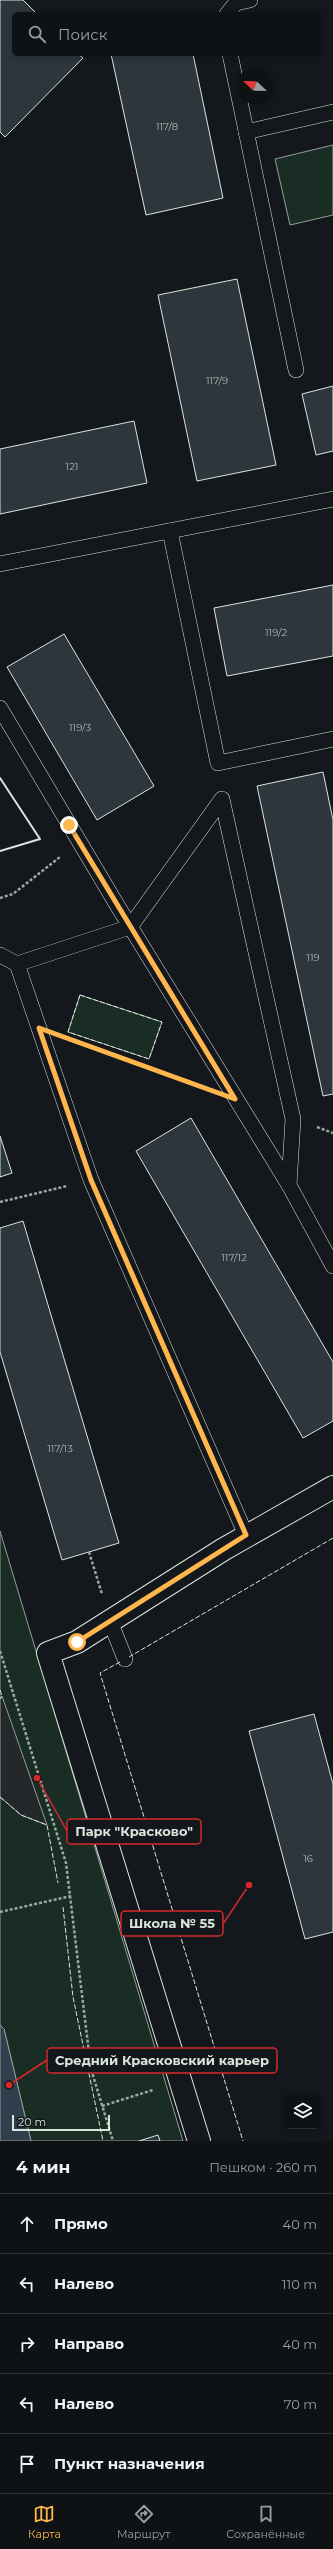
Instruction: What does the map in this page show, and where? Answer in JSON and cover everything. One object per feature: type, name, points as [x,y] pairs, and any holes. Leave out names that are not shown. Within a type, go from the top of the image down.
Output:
[{"type":"street","points":[[199,2141],[48,1653],[77,1642],[246,1535],[333,1486]]},
{"type":"lane","points":[[229,12],[236,3],[250,0]]},
{"type":"lane","points":[[230,56],[296,370]]},
{"type":"lane","points":[[246,132],[333,112]]},
{"type":"lane","points":[[0,564],[333,500]]},
{"type":"lane","points":[[170,531],[218,763],[333,739]]},
{"type":"lane","points":[[0,708],[130,927],[289,1185],[333,1266]]},
{"type":"lane","points":[[17,964],[130,927],[222,799],[293,1119],[289,1185]]},
{"type":"lane","points":[[0,955],[17,964],[91,1180],[246,1535]]},
{"type":"lane","points":[[110,1622],[125,1659]]},
{"type":"path","points":[[0,898],[13,894],[79,842]]},
{"type":"path","points":[[39,1028],[235,1099]]},
{"type":"path","points":[[293,1119],[333,1133]]},
{"type":"path","points":[[0,1202],[91,1180]]},
{"type":"path","points":[[89,1552],[102,1597]]},
{"type":"path","points":[[0,1651],[66,1863],[72,1896],[91,2069],[113,2141]]},
{"type":"path","points":[[0,1912],[72,1896]]},
{"type":"path","points":[[102,2106],[181,2082]]},
{"type":"green space","points":[[333,145],[333,215],[290,225],[275,159]]},
{"type":"green space","points":[[80,995],[162,1022],[149,1059],[68,1032]]},
{"type":"green space","points":[[0,1531],[183,2141],[31,2141],[4,2029],[0,2025]]},
{"type":"shaded area","points":[[2,1696],[47,1825],[21,1815],[0,1797],[0,1699]]},
{"type":"water","points":[[0,2025],[4,2029],[31,2141],[0,2141]]},
{"type":"building","points":[[0,0],[23,0],[35,12],[12,12],[12,56],[80,56],[83,58],[5,137],[0,132]]},
{"type":"building","points":[[111,56],[193,56],[223,198],[146,215]]},
{"type":"building","points":[[237,279],[276,465],[197,481],[158,295]]},
{"type":"building","points":[[333,386],[333,451],[316,455],[302,394]]},
{"type":"building","points":[[134,421],[147,483],[0,514],[0,449]]},
{"type":"building","points":[[333,585],[333,656],[227,676],[214,608]]},
{"type":"building","points":[[64,634],[154,786],[97,820],[7,667]]},
{"type":"building","points":[[323,772],[333,820],[333,1094],[323,1096],[257,786]]},
{"type":"building","points":[[191,1118],[333,1362],[333,1421],[303,1438],[136,1151]]},
{"type":"building","points":[[0,1136],[12,1173],[0,1177]]},
{"type":"building","points":[[23,1221],[119,1543],[62,1560],[0,1352],[0,1228]]},
{"type":"building","points":[[314,1714],[333,1784],[333,1932],[305,1939],[249,1731]]},
{"type":"building","points":[[158,2135],[160,2141],[139,2141]]},
{"type":"fence","points":[[80,995],[162,1022],[149,1059],[68,1032],[80,995]]},
{"type":"fence","points":[[129,1657],[333,1538]]},
{"type":"fence","points":[[120,1662],[100,1673],[243,2141]]},
{"type":"fence","points":[[0,1690],[2,1696],[0,1699]]},
{"type":"fence","points":[[0,1797],[21,1815],[47,1825],[58,1883]]},
{"type":"fence","points":[[63,1907],[73,1997],[103,2141]]},
{"type":"wall","points":[[0,778],[40,839],[0,851]]},
{"type":"place","name":"Парк \"Красково\"","points":[[37,1778]]},
{"type":"place","name":"Школа № 55","points":[[249,1885]]},
{"type":"place","name":"Средний Красковский карьер","points":[[9,2085]]},
{"type":"route","points":[[69,825],[116,905],[235,1099],[39,1028],[91,1180],[246,1535],[77,1642]]}]
